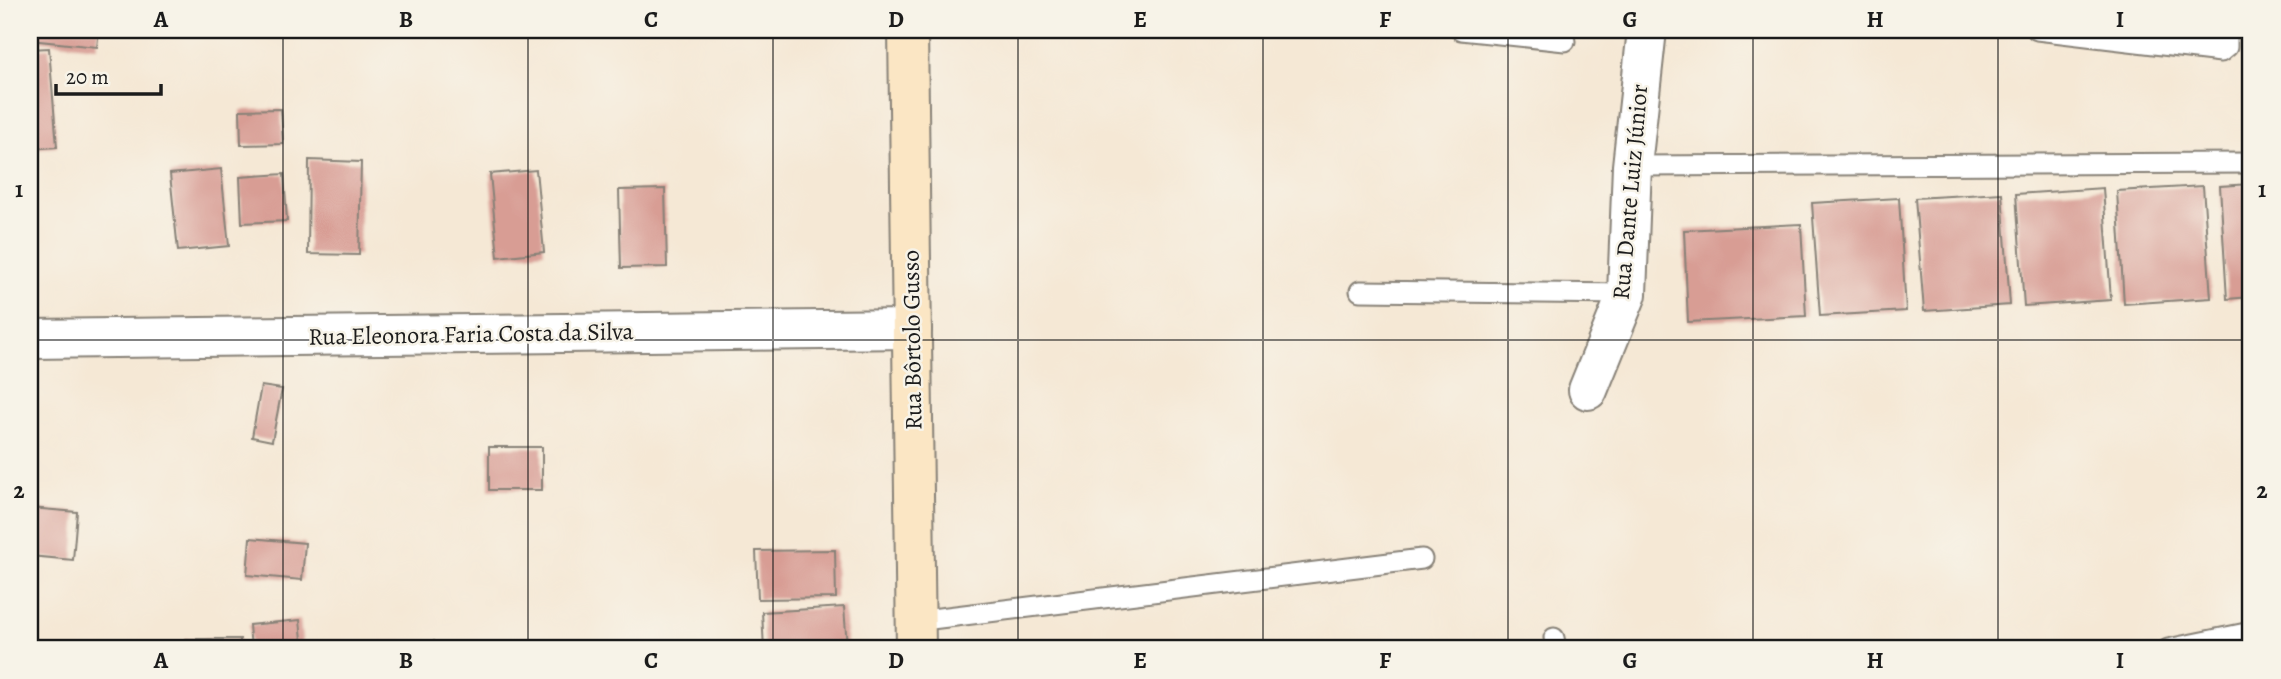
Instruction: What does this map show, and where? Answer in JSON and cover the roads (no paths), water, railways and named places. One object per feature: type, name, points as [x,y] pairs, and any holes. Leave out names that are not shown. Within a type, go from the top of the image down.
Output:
[{"type":"street","name":"Rua Bôrtolo Gusso","points":[[908,30],[916,635]]},
{"type":"street","name":"Rua Dante Luiz Júnior","points":[[1588,390],[1627,294],[1632,166],[1647,30]]},
{"type":"street","name":"Rua Eleonora Faria Costa da Silva","points":[[30,339],[912,329]]},
{"type":"lane","points":[[1461,30],[1565,41]]},
{"type":"lane","points":[[2038,30],[2221,52],[2227,47],[2227,40],[2221,36],[2198,30]]},
{"type":"lane","points":[[1632,166],[2251,163]]},
{"type":"lane","points":[[1360,291],[1627,294]]},
{"type":"lane","points":[[916,635],[1422,559]]},
{"type":"lane","points":[[2168,649],[2251,632]]}]
